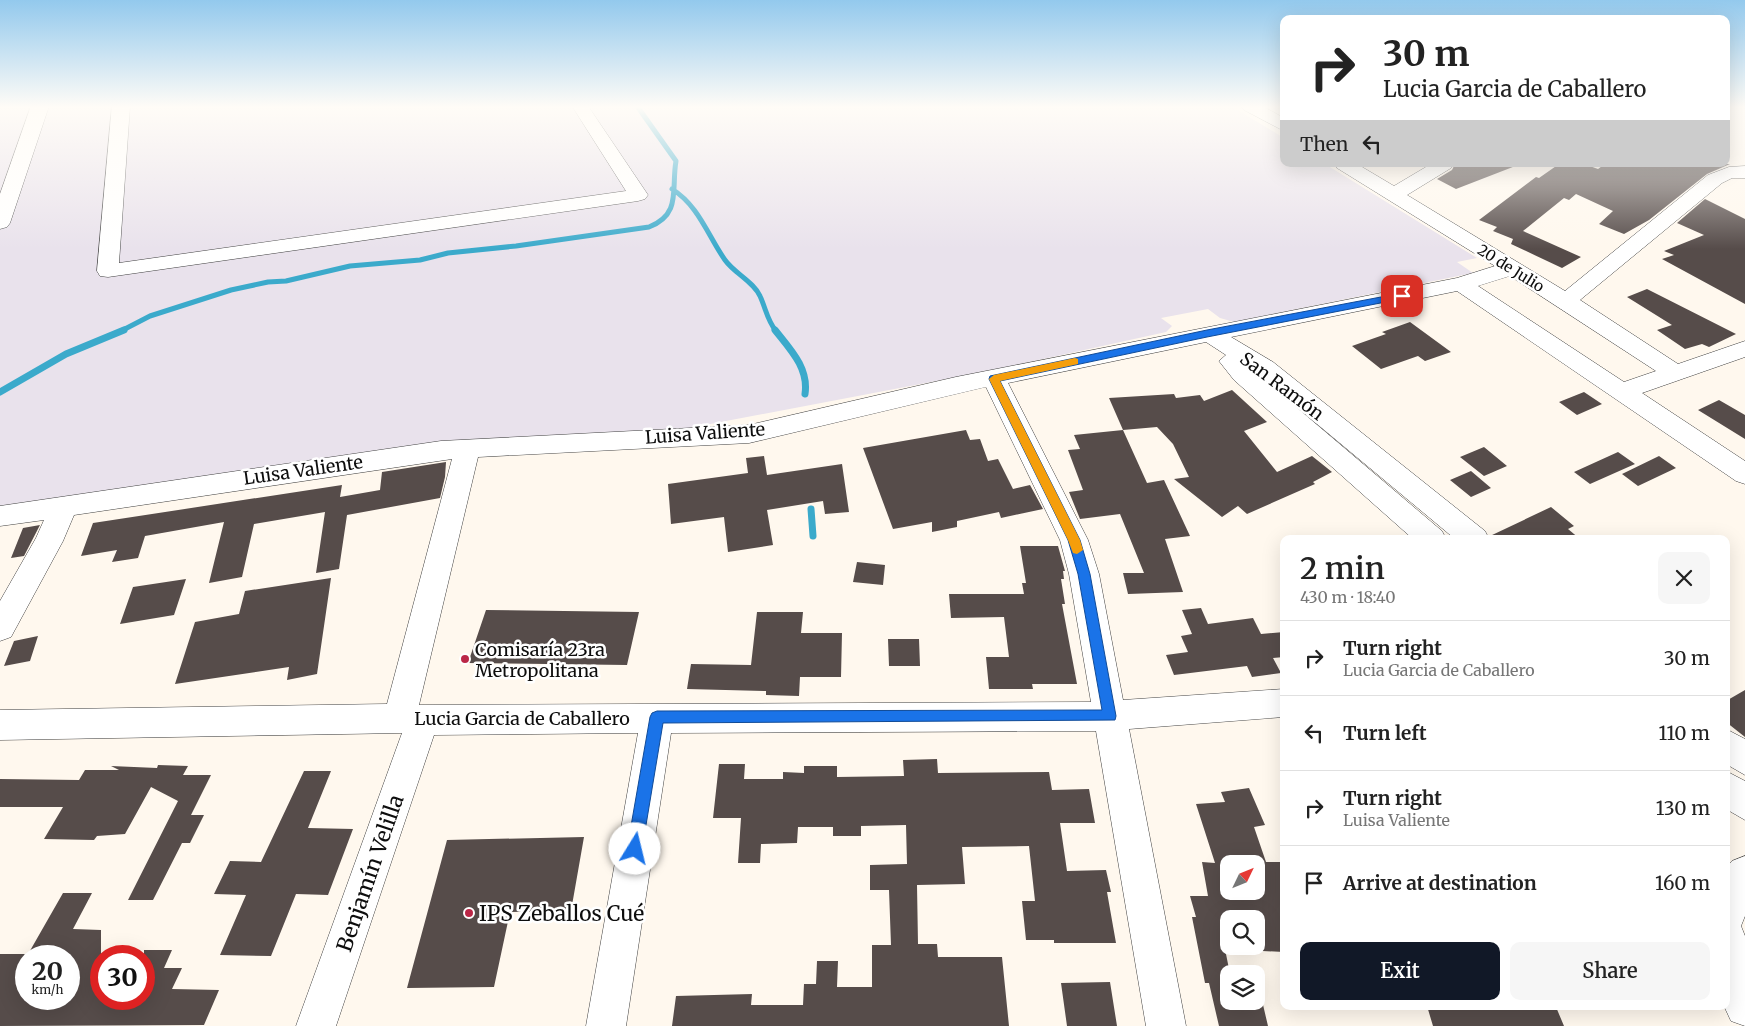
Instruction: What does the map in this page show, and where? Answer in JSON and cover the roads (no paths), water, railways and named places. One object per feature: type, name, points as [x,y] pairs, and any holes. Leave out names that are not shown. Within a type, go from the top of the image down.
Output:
[{"type":"street","points":[[0,223],[24,154]]},
{"type":"street","points":[[117,154],[108,272],[638,196],[611,154]]},
{"type":"street","name":"20 de Julio","points":[[1349,167],[1566,301],[1677,374]]},
{"type":"street","points":[[1393,195],[1439,167]]},
{"type":"street","points":[[1566,301],[1715,179],[1729,173],[1745,172]]},
{"type":"street","name":"Luisa Valiente","points":[[0,516],[442,450],[749,434],[956,385],[994,379],[1207,334],[1461,284],[1512,268]]},
{"type":"street","points":[[1461,284],[1745,474]]},
{"type":"street","name":"San Ramón","points":[[1207,334],[1242,374],[1427,535]]},
{"type":"street","name":"San Ramón","points":[[1207,334],[1265,368],[1469,535]]},
{"type":"street","points":[[1623,391],[1677,374],[1745,349]]},
{"type":"street","points":[[994,379],[1074,540],[1084,574],[1166,1026]]},
{"type":"street","name":"Benjamín Velilla","points":[[316,1026],[412,719],[467,448]]},
{"type":"street","points":[[0,628],[49,540],[64,506]]},
{"type":"street","name":"Lucia Garcia de Caballero","points":[[0,725],[657,717],[1110,716],[1280,703]]},
{"type":"street","points":[[606,1026],[657,717]]},
{"type":"street","points":[[1730,747],[1745,759]]},
{"type":"street","points":[[1730,790],[1745,803]]},
{"type":"street","points":[[1730,904],[1735,887],[1745,874]]},
{"type":"street","points":[[1730,957],[1736,988],[1745,1007]]},
{"type":"waterway","points":[[671,154],[676,161],[674,191]]},
{"type":"waterway","points":[[121,331],[150,316],[231,290],[268,282],[286,281],[350,266],[420,260],[448,253],[516,246],[649,227],[659,222],[671,208],[674,191]]},
{"type":"waterway","points":[[674,191],[696,213],[729,265],[757,291],[776,331]]},
{"type":"waterway","points":[[0,392],[66,354],[124,330]]},
{"type":"waterway","points":[[775,330],[801,367],[804,376],[805,394]]},
{"type":"waterway","points":[[811,509],[813,536]]},
{"type":"place","name":"Comisaría 23ra Metropolitana","points":[[465,659]]},
{"type":"place","name":"IPS Zeballos Cué","points":[[469,913]]}]
